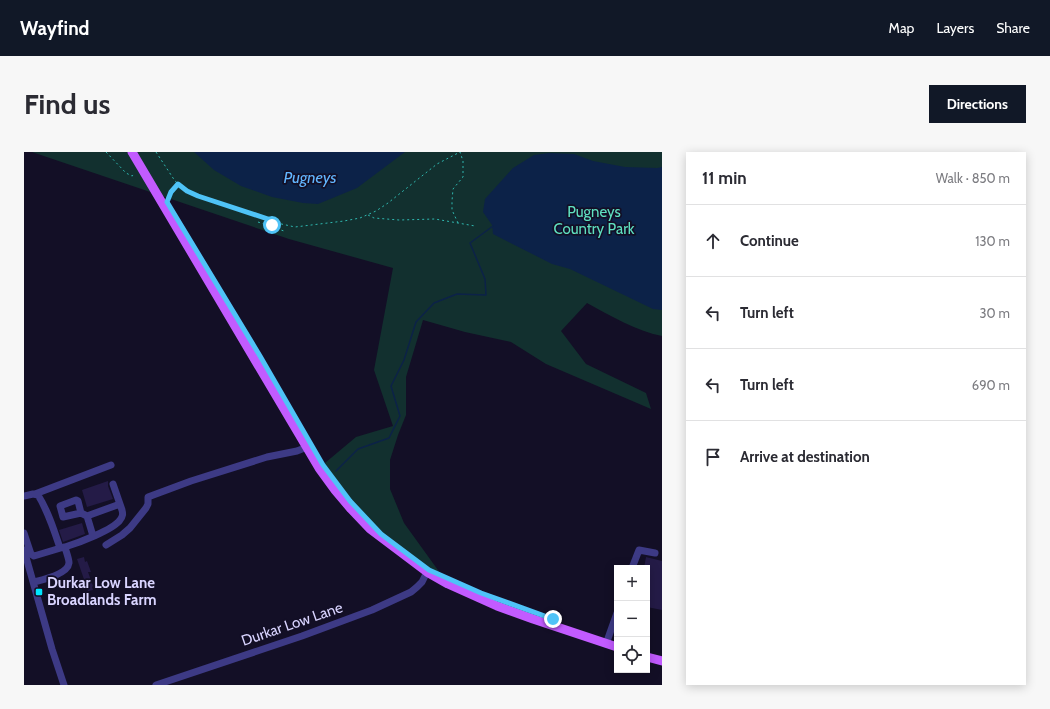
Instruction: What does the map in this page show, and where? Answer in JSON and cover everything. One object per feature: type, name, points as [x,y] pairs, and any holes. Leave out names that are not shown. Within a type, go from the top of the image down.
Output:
[{"type":"main road","points":[[132,152],[319,468],[350,509],[370,529],[427,572],[448,584],[497,606],[614,646]]},
{"type":"main road","points":[[650,657],[662,661]]},
{"type":"street","points":[[106,545],[130,528],[146,508],[148,504],[148,497],[267,457],[296,451],[307,447]]},
{"type":"street","points":[[24,496],[35,494],[111,465]]},
{"type":"street","points":[[24,533],[31,554],[34,556],[63,548],[93,536],[117,523],[122,518],[123,514],[113,484]]},
{"type":"street","points":[[34,582],[60,573],[68,567],[69,563],[42,500],[35,494]]},
{"type":"street","points":[[93,536],[84,514],[120,504]]},
{"type":"street","points":[[24,550],[52,649],[64,685]]},
{"type":"street","points":[[633,565],[638,550],[655,553]]},
{"type":"street","name":"Durkar Low Lane","points":[[156,685],[302,636],[372,610],[414,590],[422,582],[427,572]]},
{"type":"street","points":[[606,644],[614,621]]},
{"type":"path","points":[[106,152],[129,175],[132,176],[142,170]]},
{"type":"path","points":[[156,152],[178,184],[187,191],[198,196],[295,227],[344,221],[368,215],[388,203],[437,164],[460,152],[463,161],[463,177],[453,189],[452,201],[452,210],[458,224]]},
{"type":"path","points":[[167,202],[171,192],[178,184]]},
{"type":"path","points":[[368,215],[374,218],[399,220],[435,219],[475,226]]},
{"type":"path","points":[[272,227],[274,221]]},
{"type":"path","points":[[258,222],[284,232]]},
{"type":"green space","name":"Pugneys Country Park","points":[[32,152],[662,152],[662,336],[633,327],[587,303],[561,331],[586,364],[646,393],[651,409],[546,364],[511,342],[465,332],[423,320],[406,377],[406,415],[390,460],[390,489],[404,523],[448,584],[370,529],[319,468],[356,437],[393,426],[374,370],[393,268],[289,239]]},
{"type":"water","name":"Pugneys","points":[[194,152],[405,152],[357,188],[318,204],[303,203],[272,197],[241,186],[214,170]]},
{"type":"water","points":[[549,153],[574,154],[593,161],[625,167],[662,167],[662,310],[653,309],[570,269],[552,264],[493,234],[492,225],[483,212],[485,199],[513,168],[534,155]]},
{"type":"building","points":[[108,481],[108,486],[113,499],[87,507],[82,490]]},
{"type":"building","points":[[82,523],[85,534],[63,542],[59,530]]},
{"type":"building","points":[[84,557],[85,562],[87,561],[91,572],[88,572],[93,586],[93,590],[88,591],[77,559]]},
{"type":"building","points":[[646,557],[662,561],[662,610],[650,608],[650,565],[645,565]]},
{"type":"waterway","points":[[336,471],[358,449],[389,438],[400,416],[391,386],[404,360],[416,322],[434,303],[457,294],[486,295],[485,279],[470,243],[493,226]]},
{"type":"place","name":"Durkar Low Lane Broadlands Farm","points":[[39,592]]},
{"type":"route","points":[[272,225],[274,221],[198,196],[187,191],[178,184],[171,192],[167,202],[260,356],[323,465],[350,501],[381,534],[429,570],[481,593],[553,619]]}]
